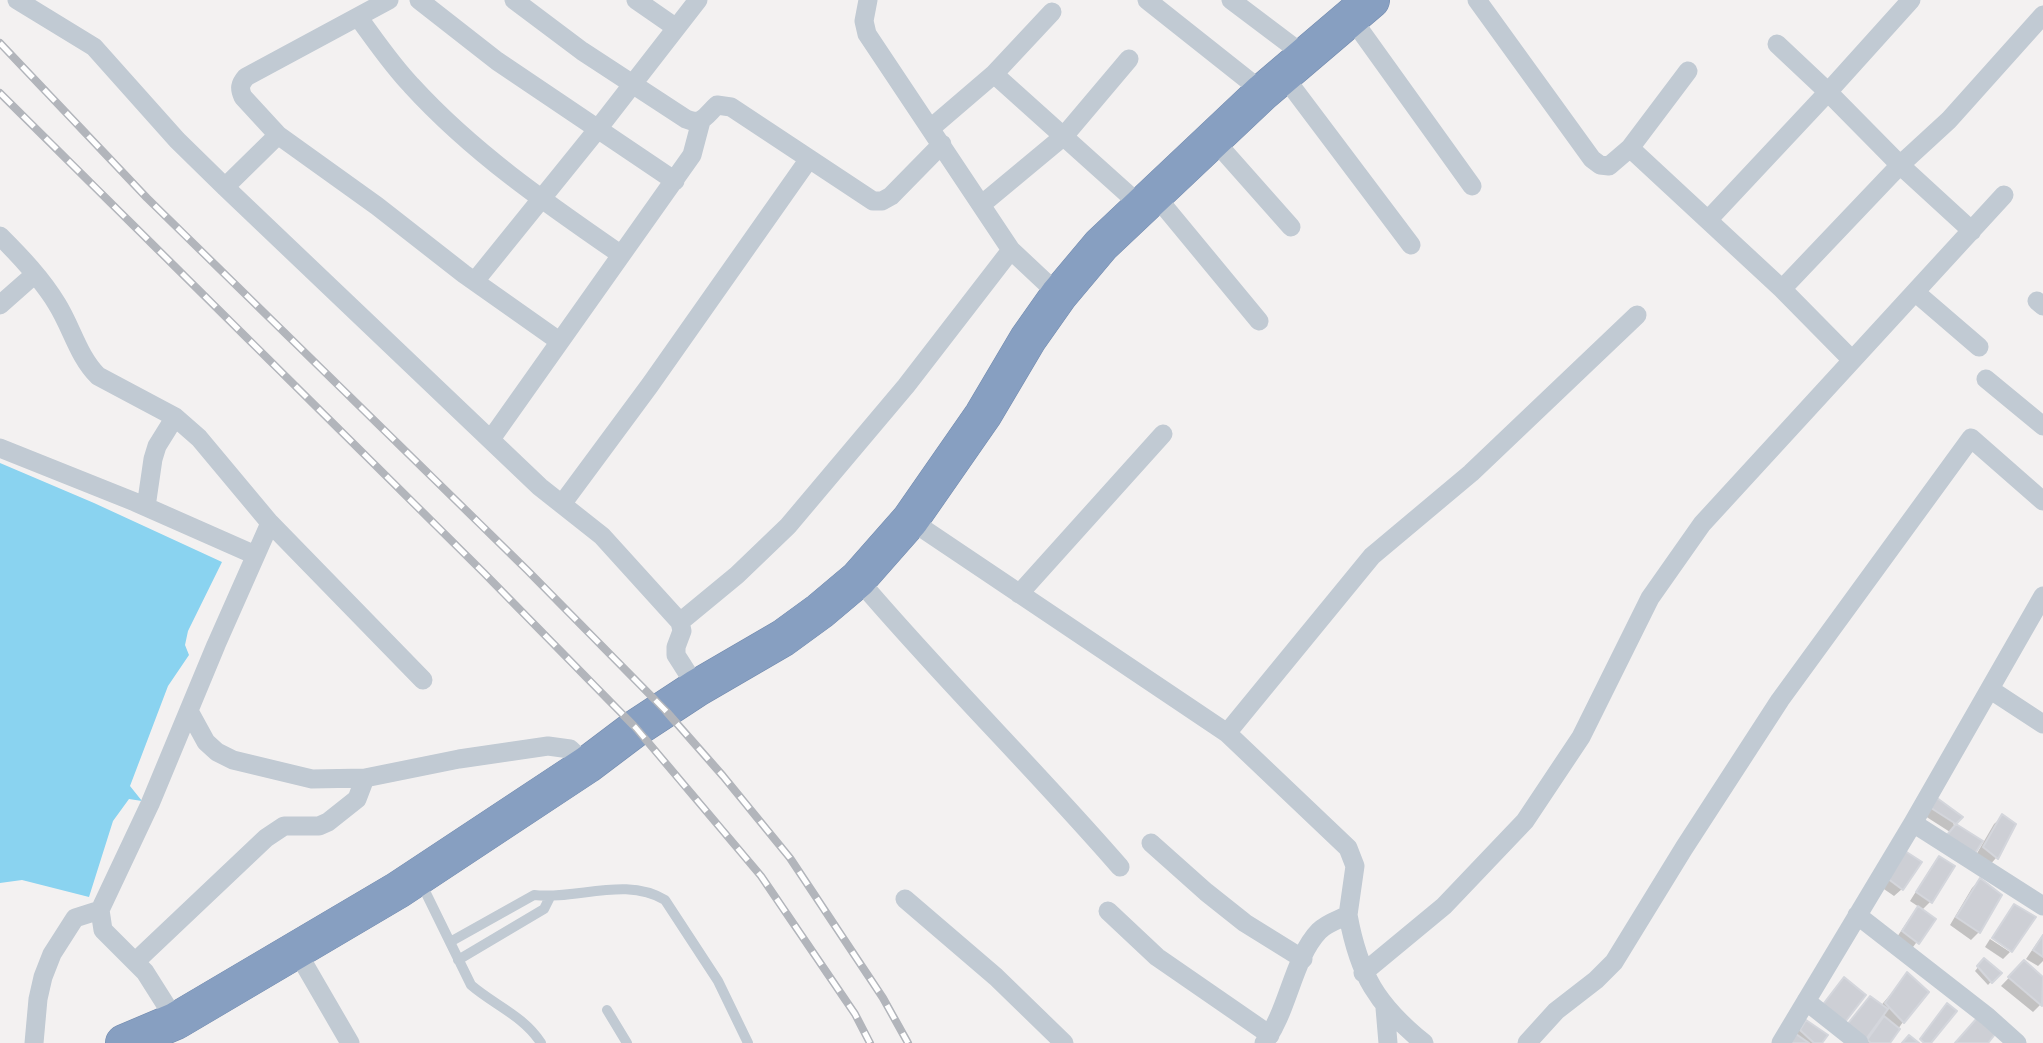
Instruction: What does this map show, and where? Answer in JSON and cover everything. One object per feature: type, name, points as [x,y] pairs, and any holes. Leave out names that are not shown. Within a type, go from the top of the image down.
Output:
[{"type":"highway","points":[[124,1043],[176,1021],[418,876],[587,765],[697,688],[783,638],[820,611],[858,579],[910,520],[983,415],[1028,339],[1059,295],[1101,245],[1284,74],[1360,8]]},
{"type":"street","points":[[17,0],[94,47],[177,140],[225,187],[491,439],[562,504],[602,536],[680,622],[682,631],[676,655],[697,688]]},
{"type":"street","points":[[389,0],[246,77],[241,83],[243,97],[278,135],[559,341]]},
{"type":"street","points":[[419,0],[498,61],[674,181]]},
{"type":"street","points":[[514,0],[582,51],[686,119],[701,121]]},
{"type":"street","points":[[636,0],[675,27]]},
{"type":"street","points":[[475,281],[542,200],[698,0]]},
{"type":"street","points":[[868,0],[864,21],[867,34],[1011,250],[1059,295]]},
{"type":"street","points":[[1147,0],[1212,49],[1284,74]]},
{"type":"street","points":[[1231,0],[1411,245]]},
{"type":"street","points":[[1477,0],[1592,159],[1600,165],[1609,166],[1630,148],[1688,71]]},
{"type":"street","points":[[1708,220],[1828,92],[1899,4]]},
{"type":"street","points":[[1360,8],[1472,186]]},
{"type":"street","points":[[491,439],[692,155],[701,121],[717,105],[731,107],[863,196],[873,201],[882,201],[891,196],[937,136],[1052,12]]},
{"type":"street","points":[[1782,289],[1900,165],[1949,120],[2043,15]]},
{"type":"street","points":[[358,17],[396,68],[435,111],[487,158],[620,254]]},
{"type":"street","points":[[1777,44],[1900,165],[1972,231]]},
{"type":"street","points":[[981,205],[1064,136],[1129,59]]},
{"type":"street","points":[[994,74],[1064,136],[1147,200],[1259,321]]},
{"type":"street","points":[[225,187],[278,135]]},
{"type":"street","points":[[1213,139],[1291,227]]},
{"type":"street","points":[[1630,148],[1782,289],[1851,359]]},
{"type":"street","points":[[562,504],[650,385],[809,159]]},
{"type":"street","points":[[1363,973],[1444,906],[1525,821],[1581,737],[1650,598],[1675,559],[1702,524],[1851,359],[2004,195]]},
{"type":"street","points":[[0,236],[35,274],[57,304],[88,366],[98,376],[175,417],[199,438],[270,523],[423,680]]},
{"type":"street","points":[[680,622],[737,575],[788,527],[906,386],[1011,250]]},
{"type":"street","points":[[0,305],[35,274]]},
{"type":"street","points":[[1915,292],[1979,347]]},
{"type":"street","points":[[1227,733],[1372,556],[1471,473],[1637,315]]},
{"type":"street","points":[[1986,379],[2043,426]]},
{"type":"street","points":[[146,507],[157,446],[175,417]]},
{"type":"street","points":[[1019,594],[1163,434]]},
{"type":"street","points":[[1527,1043],[1556,1011],[1596,980],[1614,962],[1780,700],[1971,438],[2043,501]]},
{"type":"street","points":[[0,448],[255,555]]},
{"type":"street","points":[[910,520],[1227,733],[1348,848],[1355,866],[1348,915],[1352,940],[1363,973],[1385,1008],[1424,1043]]},
{"type":"street","points":[[176,1021],[145,972],[103,930],[100,910],[150,804],[270,523]]},
{"type":"street","points":[[858,579],[906,636],[1064,803],[1120,867]]},
{"type":"street","points":[[1781,1043],[1913,823],[2043,596]]},
{"type":"street","points":[[1990,691],[2043,724]]},
{"type":"street","points":[[190,711],[206,742],[217,752],[233,760],[312,779],[365,778],[459,759],[548,746],[570,749],[587,765]]},
{"type":"street","points":[[135,962],[266,838],[284,826],[319,826],[328,822],[357,799],[365,778]]},
{"type":"street","points":[[1913,823],[2043,906]]},
{"type":"street","points":[[1152,843],[1245,923],[1303,959]]},
{"type":"street","points":[[905,899],[996,977],[1064,1043]]},
{"type":"street","points":[[34,1043],[38,999],[52,954],[75,918],[100,910]]},
{"type":"street","points":[[1108,911],[1157,957],[1267,1039],[1308,946],[1329,923],[1348,915]]},
{"type":"street","points":[[1857,915],[2017,1043]]},
{"type":"street","points":[[296,950],[350,1043]]},
{"type":"street","points":[[1806,1001],[1859,1043]]},
{"type":"street","points":[[1385,1008],[1388,1043]]},
{"type":"lane","points":[[418,876],[471,985],[519,1018],[541,1043]]},
{"type":"lane","points":[[450,942],[534,895],[550,897],[632,888],[652,892],[665,900],[718,981],[748,1043]]},
{"type":"lane","points":[[458,960],[544,909],[550,897]]},
{"type":"lane","points":[[607,1010],[626,1043]]},
{"type":"water","points":[[0,463],[222,562],[188,631],[185,645],[189,655],[168,686],[130,786],[142,801],[129,799],[113,821],[89,897],[22,880],[0,883]]},
{"type":"building","points":[[1937,798],[1963,817],[1956,824],[1931,808]]},
{"type":"building","points":[[2002,814],[2016,824],[1998,859],[1983,847]]},
{"type":"building","points":[[1956,824],[1983,841],[1974,855],[1947,835]]},
{"type":"building","points":[[1905,851],[1922,862],[1903,890],[1887,878]]},
{"type":"building","points":[[1939,856],[1955,866],[1932,903],[1916,892]]},
{"type":"building","points":[[1980,878],[2002,895],[1980,933],[1956,917]]},
{"type":"building","points":[[2014,904],[2036,917],[2012,952],[1992,938]]},
{"type":"building","points":[[1918,906],[1936,919],[1919,944],[1902,931]]},
{"type":"building","points":[[2043,935],[2043,957],[2033,950]]},
{"type":"building","points":[[1984,958],[2002,973],[1992,983],[1977,966]]},
{"type":"building","points":[[2024,960],[2043,977],[2042,1006],[2008,977]]},
{"type":"building","points":[[1907,972],[1929,992],[1904,1023],[1885,1003]]},
{"type":"building","points":[[1844,977],[1866,995],[1842,1026],[1821,1007]]},
{"type":"building","points":[[1870,996],[1888,1009],[1864,1042],[1846,1026]]},
{"type":"building","points":[[1947,1003],[1957,1011],[1931,1043],[1924,1043],[1920,1039]]},
{"type":"building","points":[[1884,1016],[1900,1029],[1890,1043],[1871,1043],[1867,1040]]},
{"type":"building","points":[[1978,1017],[1996,1033],[1988,1043],[1955,1043]]},
{"type":"building","points":[[1806,1020],[1828,1035],[1822,1043],[1814,1043],[1800,1030]]},
{"type":"building","points":[[1793,1032],[1809,1043],[1789,1043]]},
{"type":"building","points":[[1909,1035],[1919,1043],[1902,1043]]},
{"type":"railway","points":[[0,43],[147,198],[527,570],[665,710],[790,858],[883,998],[908,1043]]},
{"type":"railway","points":[[0,93],[484,573],[636,728],[761,876],[855,1014],[870,1043]]}]
